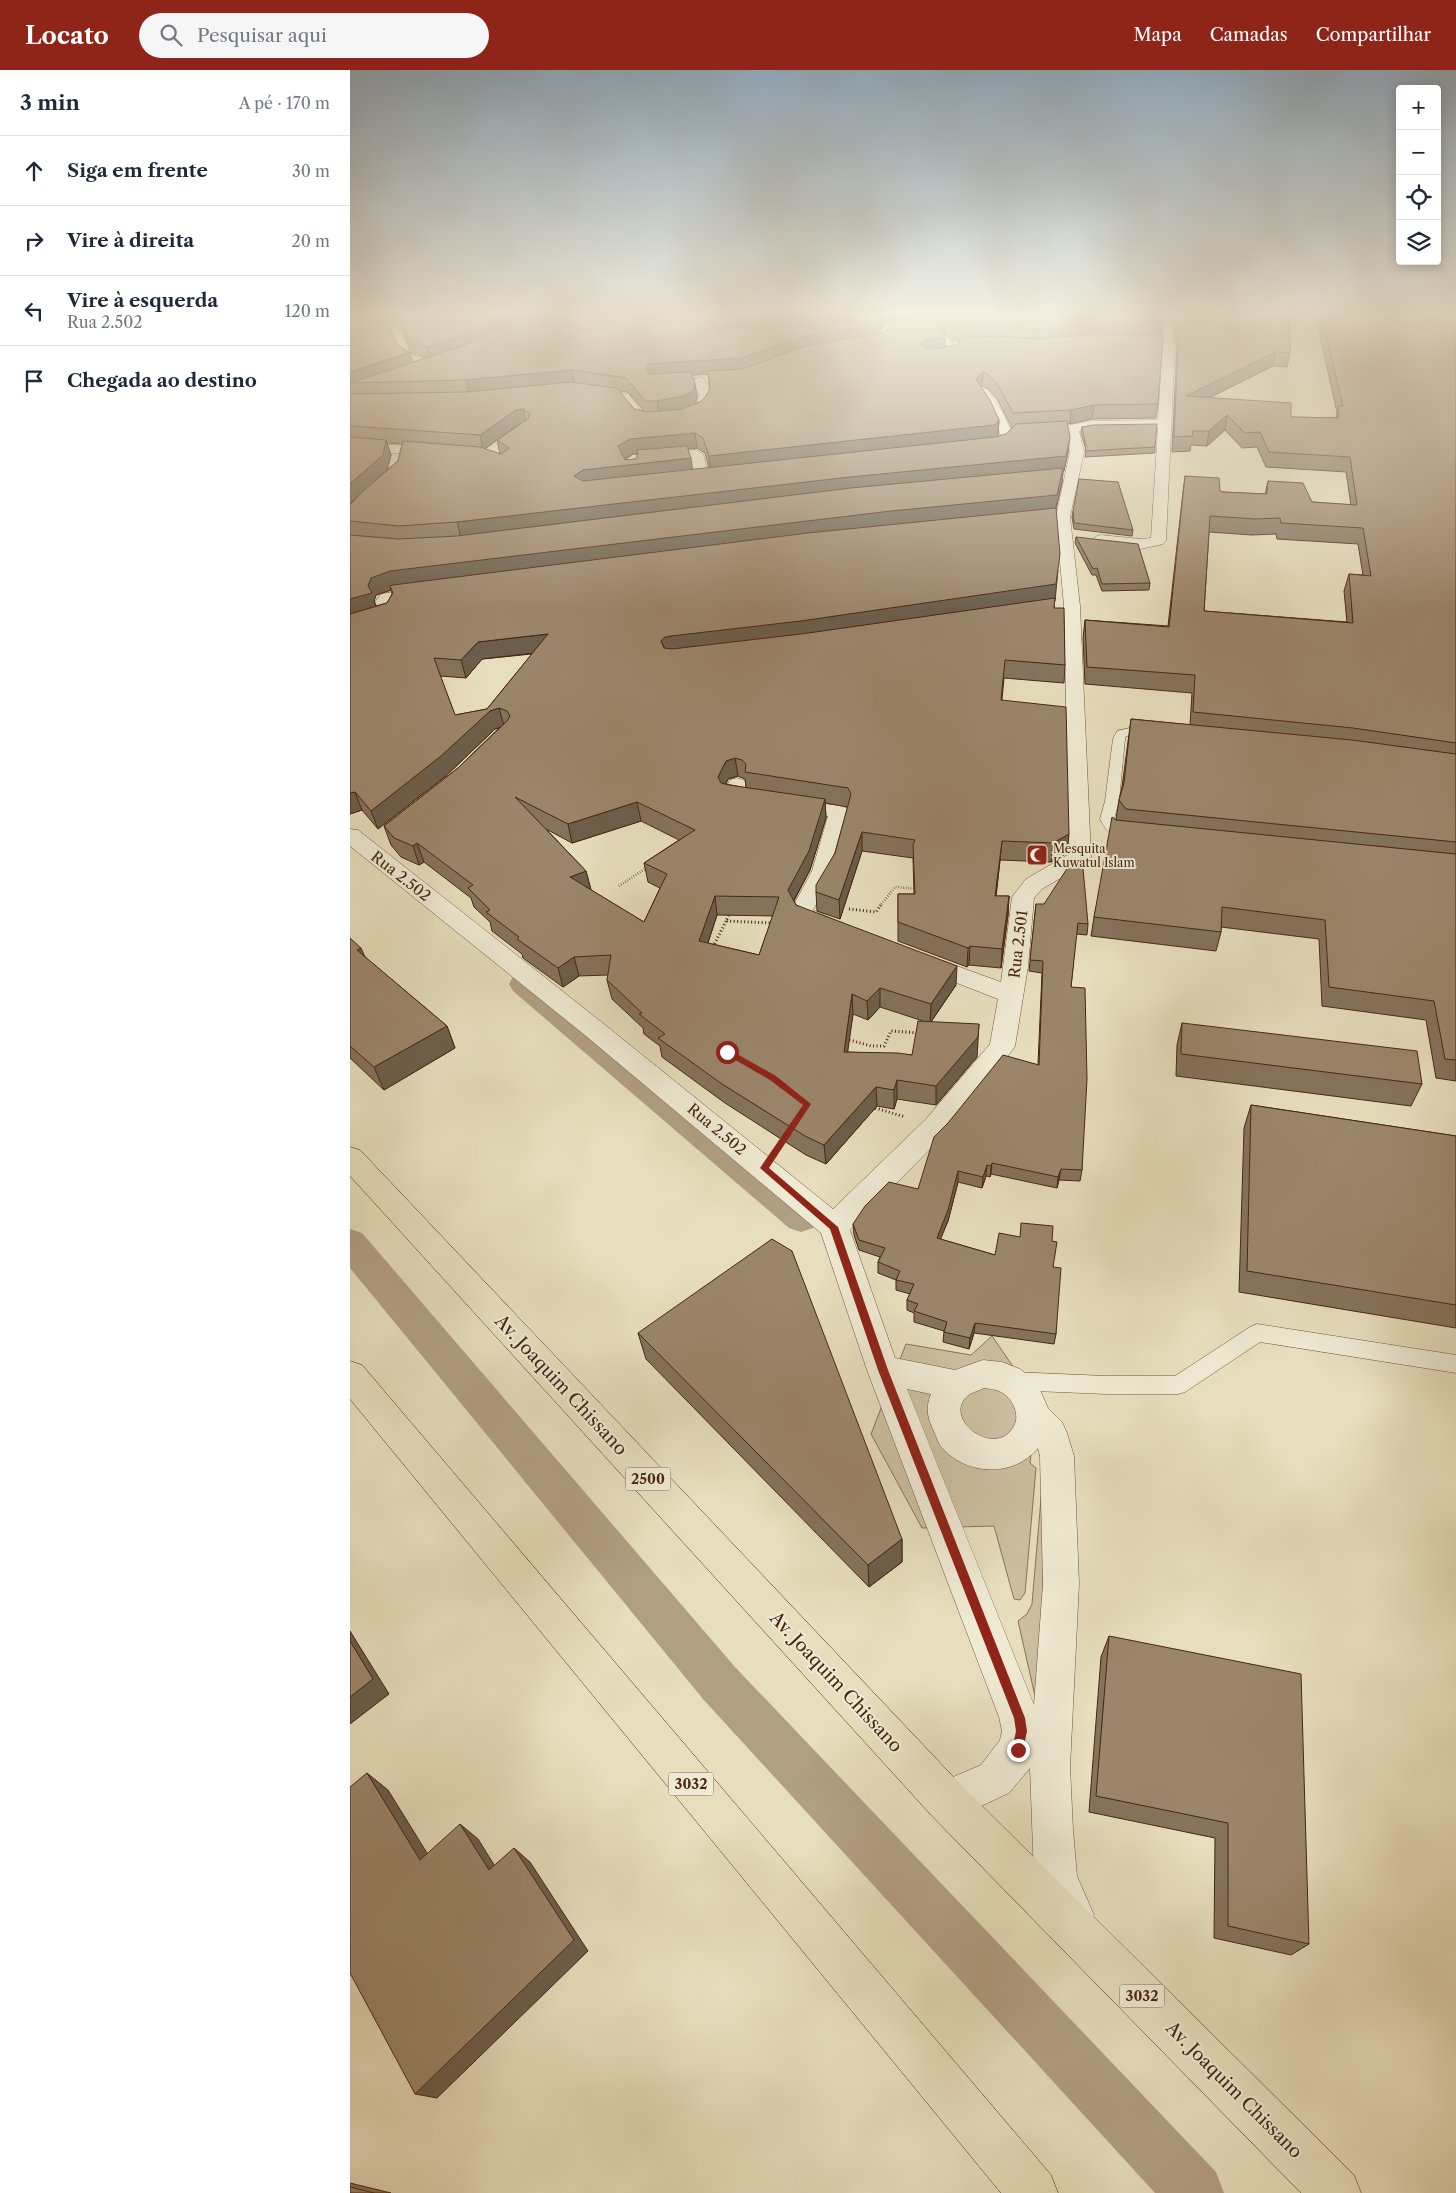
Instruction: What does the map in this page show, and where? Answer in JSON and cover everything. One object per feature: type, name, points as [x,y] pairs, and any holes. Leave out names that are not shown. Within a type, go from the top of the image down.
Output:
[{"type":"main road","name":"Av. Joaquim Chissano","points":[[350,1158],[947,1801],[1336,2193]]},
{"type":"main road","name":"3032","points":[[350,1375],[1033,2193]]},
{"type":"street","points":[[637,413],[644,421],[670,419],[695,413]]},
{"type":"street","points":[[997,413],[1003,440],[1022,433]]},
{"type":"street","points":[[1044,519],[1063,526],[1141,544],[1153,544],[1158,541],[1165,413]]},
{"type":"street","points":[[663,432],[670,419]]},
{"type":"street","points":[[1048,431],[1102,425],[1165,424]]},
{"type":"street","points":[[1063,526],[1078,452],[1073,432],[1070,430]]},
{"type":"street","points":[[350,446],[399,456],[454,453]]},
{"type":"street","points":[[647,454],[696,454],[701,473],[699,478],[722,476]]},
{"type":"street","points":[[1054,477],[1073,476]]},
{"type":"street","name":"Rua 2.501","points":[[834,1227],[936,1126],[1002,1046],[1016,968],[1024,896],[1034,884],[1080,857],[1063,607],[1063,526]]},
{"type":"street","points":[[350,626],[386,614],[389,609],[383,602],[387,597],[439,590]]},
{"type":"street","points":[[738,784],[732,796],[840,812],[823,871],[805,911],[850,934]]},
{"type":"street","name":"Rua 2.502","points":[[367,841],[834,1227]]},
{"type":"street","points":[[902,953],[1011,995]]},
{"type":"street","points":[[834,1227],[883,1370],[1019,1718],[1022,1731],[1018,1750],[995,1779],[947,1801]]},
{"type":"street","points":[[883,1370],[956,1385]]},
{"type":"street","points":[[982,1374],[998,1375],[1012,1380],[1024,1390],[1031,1403],[1034,1416],[1031,1430],[1022,1442],[1010,1450],[995,1455],[979,1453],[964,1447],[953,1437],[946,1424],[944,1410],[947,1396],[956,1385],[968,1377],[982,1374]]},
{"type":"street","points":[[1034,1416],[1050,1433],[1057,1456],[1061,1584],[1050,1767],[1052,1830],[1056,1876],[1078,1932]]},
{"type":"street","points":[[920,1464],[946,1424]]},
{"type":"lane","points":[[1142,836],[1118,834],[1112,829],[1107,819],[1112,801],[1119,739],[1121,734],[1134,731],[1169,733]]},
{"type":"lane","points":[[1012,1380],[1106,1385],[1178,1385],[1257,1333],[1456,1364]]},
{"type":"path","points":[[620,886],[655,863]]},
{"type":"path","points":[[726,921],[780,924],[805,911],[876,912],[895,887],[927,889]]},
{"type":"path","points":[[705,949],[714,947],[730,912]]},
{"type":"path","points":[[842,1038],[871,1046],[884,1046],[891,1031],[926,1034]]},
{"type":"path","points":[[871,1046],[871,1054]]},
{"type":"path","points":[[871,1106],[936,1126]]},
{"type":"shaded area","points":[[992,1336],[1037,1401],[1030,1463],[1036,1468],[1025,1593],[1020,1600],[1014,1599],[994,1526],[922,1528],[871,1434],[906,1344],[971,1355]]},
{"type":"shaded area","points":[[1042,1487],[1044,1662],[1035,1696],[1018,1621],[1027,1614],[1032,1604]]},
{"type":"building","points":[[350,413],[512,413],[480,435],[350,426]]},
{"type":"building","points":[[529,413],[996,413],[999,420],[995,425],[709,456],[703,438],[695,433],[630,439],[618,446],[625,460],[636,459],[637,450],[687,446],[691,458],[583,470],[574,476],[583,481],[995,437],[1006,434],[1016,424],[1067,421],[1070,437],[1066,456],[850,477],[457,522],[398,526],[350,521],[350,504],[398,461],[403,441],[480,447],[501,454],[509,448],[497,440],[528,419]]},
{"type":"building","points":[[1175,413],[1291,413],[1291,417],[1338,418],[1338,413],[1456,413],[1456,743],[1353,728],[1193,712],[1195,675],[1087,667],[1085,620],[1169,627],[1185,476],[1219,478],[1220,491],[1223,492],[1267,494],[1268,481],[1303,483],[1312,502],[1357,505],[1350,457],[1269,452],[1260,432],[1245,433],[1227,415],[1209,431],[1192,431],[1193,436],[1174,437]],"holes":[[[1210,516],[1255,519],[1280,518],[1281,523],[1363,528],[1371,576],[1349,574],[1353,623],[1204,611]]]},
{"type":"building","points":[[1157,424],[1155,447],[1085,451],[1086,446],[1082,427],[1093,425]]},
{"type":"building","points":[[350,437],[386,440],[383,455],[350,484]]},
{"type":"building","points":[[1063,468],[1057,495],[891,511],[390,571],[371,578],[368,586],[372,593],[350,599],[350,535],[398,539],[457,536],[851,488]]},
{"type":"building","points":[[1079,479],[1118,482],[1133,530],[1074,523],[1073,511]]},
{"type":"building","points":[[1056,508],[1060,554],[1056,584],[801,621],[671,636],[665,637],[661,641],[664,648],[672,649],[801,634],[1055,598],[1054,608],[1064,608],[1065,665],[1005,660],[1001,700],[1066,707],[1069,834],[1053,843],[1002,841],[995,896],[1009,896],[1002,949],[970,946],[968,948],[898,922],[898,894],[915,894],[913,845],[915,840],[862,832],[839,900],[816,892],[816,885],[835,853],[851,794],[848,788],[745,772],[746,764],[742,760],[735,758],[726,761],[718,777],[721,783],[729,785],[825,799],[809,851],[788,890],[796,905],[957,966],[931,1004],[880,988],[867,1001],[852,994],[844,1052],[912,1055],[918,1021],[979,1024],[978,1037],[936,1086],[897,1080],[894,1090],[876,1087],[824,1145],[805,1136],[722,1084],[658,1038],[665,1034],[639,1014],[642,1013],[607,980],[611,955],[574,957],[558,968],[517,939],[519,937],[486,912],[490,910],[468,888],[473,885],[417,843],[413,846],[394,838],[384,826],[458,768],[507,721],[510,716],[507,711],[499,708],[490,711],[441,756],[371,811],[355,792],[350,793],[350,614],[387,603],[393,593],[390,586],[808,533]],"holes":[[[548,634],[487,709],[455,715],[434,658],[461,660],[478,642]],[[515,797],[568,824],[637,802],[695,830],[644,863],[667,874],[644,922],[570,877],[586,871]],[[715,896],[779,897],[759,955],[699,941]]]},
{"type":"building","points":[[1076,537],[1138,544],[1150,583],[1102,584],[1097,568],[1093,569]]},
{"type":"building","points":[[1131,719],[1352,740],[1456,754],[1456,842],[1126,809],[1119,800],[1124,783]]},
{"type":"building","points":[[1112,817],[1116,820],[1456,854],[1456,1060],[1445,1059],[1434,1001],[1329,987],[1325,920],[1222,907],[1221,932],[1094,917]]},
{"type":"building","points":[[1082,857],[1088,924],[1078,923],[1071,987],[1085,988],[1087,1079],[1082,1170],[1061,1169],[1058,1177],[992,1163],[991,1166],[987,1165],[983,1177],[958,1171],[948,1210],[937,1238],[995,1255],[999,1233],[1020,1237],[1021,1223],[1053,1226],[1052,1241],[1057,1242],[1053,1267],[1061,1268],[1056,1334],[975,1323],[970,1338],[944,1332],[947,1322],[914,1311],[918,1304],[907,1300],[914,1284],[896,1280],[900,1271],[878,1262],[885,1248],[859,1240],[853,1224],[865,1206],[889,1182],[918,1189],[934,1137],[948,1123],[1003,1055],[1039,1065],[1043,961],[1030,960],[1036,904],[1044,904],[1070,864]]},
{"type":"building","points":[[350,938],[361,948],[357,950],[447,1026],[374,1067],[350,1046]]},
{"type":"building","points":[[1182,1023],[1417,1051],[1422,1084],[1181,1054]]},
{"type":"building","points":[[1251,1105],[1456,1136],[1456,1305],[1247,1271]]},
{"type":"building","points":[[772,1239],[792,1251],[902,1539],[868,1565],[638,1333]]},
{"type":"building","points":[[1109,1636],[1301,1674],[1309,1944],[1228,1926],[1228,1823],[1096,1796]]},
{"type":"building","points":[[350,1641],[373,1679],[350,1697]]},
{"type":"building","points":[[367,1773],[420,1860],[460,1824],[489,1870],[514,1848],[574,1940],[415,2094],[350,1973],[350,1787]]},
{"type":"building","points":[[350,2187],[374,2193],[350,2193]]},
{"type":"waterway","points":[[523,984],[801,1218]]},
{"type":"waterway","points":[[350,1243],[719,1683],[1195,2193]]},
{"type":"place","name":"Mesquita Kuwatul Islam","points":[[1037,855]]},
{"type":"route","points":[[727,1052],[773,1078],[807,1104],[764,1168],[834,1227],[883,1370],[1019,1718],[1022,1731],[1018,1750]]}]
